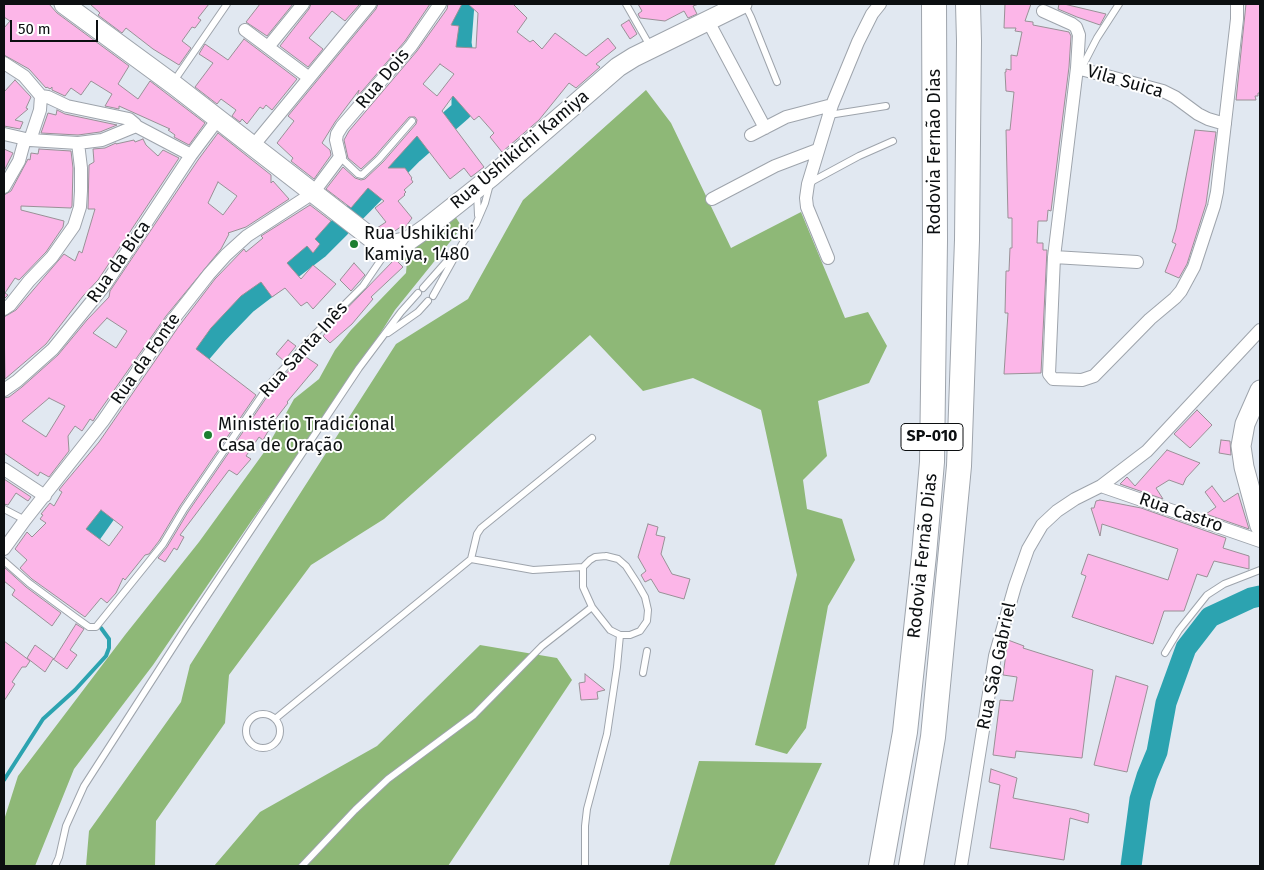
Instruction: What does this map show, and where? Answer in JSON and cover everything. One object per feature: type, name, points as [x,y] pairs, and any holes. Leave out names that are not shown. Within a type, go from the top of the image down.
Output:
[{"type":"highway","name":"Rodovia Fernão Dias","points":[[881,866],[905,732],[932,462],[936,240],[934,4]]},
{"type":"highway","name":"Rodovia Fernão Dias","points":[[911,866],[933,737],[959,466],[967,240],[968,4]]},
{"type":"main road","points":[[64,4],[173,84],[374,240],[392,245]]},
{"type":"main road","name":"Rua Ushikichi Kamiya","points":[[392,245],[408,240],[423,231],[491,177],[608,74],[634,56],[743,4]]},
{"type":"main road","points":[[1260,390],[1245,424],[1241,446],[1244,467],[1260,526]]},
{"type":"street","points":[[268,47],[303,4]]},
{"type":"street","points":[[253,146],[370,4]]},
{"type":"street","name":"Rua Dois","points":[[340,157],[336,140],[342,126],[410,46],[440,4]]},
{"type":"street","points":[[828,258],[807,207],[808,184],[831,110],[858,42],[872,14],[880,4]]},
{"type":"street","points":[[1043,11],[1076,27],[1079,35],[1079,69],[1054,257],[1049,374],[1051,378],[1056,380],[1082,380],[1094,376],[1150,319],[1181,291],[1194,267],[1214,206],[1225,124],[1237,4]]},
{"type":"street","points":[[708,21],[765,128]]},
{"type":"street","points":[[245,30],[308,77]]},
{"type":"street","points":[[4,63],[24,76],[41,96],[48,97],[67,106],[126,118],[136,126],[191,155]]},
{"type":"street","name":"Vila Suica","points":[[1079,69],[1163,91],[1175,97],[1198,114],[1225,124]]},
{"type":"street","points":[[4,187],[19,162],[28,140],[40,110],[41,96]]},
{"type":"street","points":[[751,135],[795,113],[831,110]]},
{"type":"street","name":"Rua da Bica","points":[[4,390],[53,349],[105,285],[191,155],[218,119]]},
{"type":"street","points":[[4,134],[28,140],[78,143],[102,140],[136,126]]},
{"type":"street","points":[[4,309],[10,305],[29,281],[52,257],[74,226],[80,207],[81,191],[78,143]]},
{"type":"street","points":[[712,199],[775,166],[817,150]]},
{"type":"street","points":[[313,193],[340,157]]},
{"type":"street","name":"Rua da Fonte","points":[[5,544],[103,421],[190,297],[214,268],[237,244],[313,193]]},
{"type":"street","points":[[1054,257],[1137,262]]},
{"type":"street","name":"Rua São Gabriel","points":[[961,866],[996,656],[1015,586],[1028,549],[1042,525],[1057,511],[1075,499],[1102,486],[1147,451],[1260,330]]},
{"type":"street","points":[[4,469],[45,496]]},
{"type":"street","name":"Rua Castro","points":[[1102,486],[1260,540]]},
{"type":"lane","points":[[173,84],[227,4]]},
{"type":"lane","points":[[626,4],[651,48]]},
{"type":"lane","points":[[743,4],[751,17],[777,82]]},
{"type":"lane","points":[[1079,69],[1119,4]]},
{"type":"lane","points":[[831,110],[886,106]]},
{"type":"lane","points":[[340,157],[358,174],[362,175],[379,159],[412,121]]},
{"type":"lane","points":[[808,184],[859,156],[893,141]]},
{"type":"lane","points":[[385,335],[414,316],[431,299],[462,244],[476,224],[485,202],[491,177]]},
{"type":"lane","points":[[475,190],[478,204],[476,224]]},
{"type":"lane","points":[[54,866],[66,826],[84,786],[187,626],[374,347],[401,312],[462,244]]},
{"type":"lane","name":"Rua Santa Inês","points":[[4,561],[29,583],[75,617],[89,627],[96,627],[163,544],[184,509],[270,385],[314,335],[363,286],[392,245]]},
{"type":"lane","points":[[275,718],[471,559],[477,534],[481,528],[592,438]]},
{"type":"lane","points":[[4,509],[25,520]]},
{"type":"lane","points":[[471,559],[532,570],[583,567],[595,557],[606,556],[618,560],[637,583],[645,597],[648,610],[647,621],[640,631],[630,635],[620,635],[610,630],[592,607],[583,587],[583,567]]},
{"type":"lane","points":[[1165,653],[1183,624],[1208,595],[1224,584],[1260,570]]},
{"type":"lane","points":[[302,866],[355,810],[388,779],[474,715],[542,646],[592,607]]},
{"type":"lane","points":[[585,866],[587,809],[607,734],[620,635]]},
{"type":"lane","points":[[643,673],[647,651]]},
{"type":"lane","points":[[260,714],[275,718],[280,728],[278,739],[269,746],[258,747],[249,740],[246,730],[250,720],[260,714]]},
{"type":"lane","points":[[58,857],[60,866]]},
{"type":"green space","points":[[646,90],[671,123],[731,248],[801,212],[845,318],[868,312],[887,346],[869,383],[818,401],[827,456],[803,480],[807,509],[842,519],[855,560],[828,606],[806,728],[787,754],[755,745],[797,575],[761,410],[693,378],[643,391],[590,335],[384,519],[311,565],[229,675],[225,723],[156,821],[155,866],[86,866],[89,831],[181,702],[190,665],[396,344],[468,299],[523,200]]},
{"type":"green space","points":[[453,213],[462,227],[395,310],[344,391],[252,520],[153,665],[74,769],[35,866],[4,866],[4,820],[18,776],[125,635],[199,542],[265,451],[294,399],[319,379],[335,350],[351,330],[406,273],[407,261],[393,262],[395,249]]},
{"type":"green space","points":[[480,645],[557,658],[572,680],[448,866],[214,866],[260,812],[377,746]]},
{"type":"green space","points":[[699,761],[822,763],[774,866],[669,866]]},
{"type":"building","points":[[4,4],[49,4],[57,13],[129,66],[118,84],[138,99],[150,81],[205,123],[189,145],[174,137],[175,135],[168,130],[170,129],[119,106],[119,109],[105,106],[112,94],[91,81],[81,95],[71,88],[65,96],[52,90],[52,87],[50,89],[46,88],[29,69],[4,55],[4,28],[10,21],[4,17]]},
{"type":"building","points":[[90,4],[209,4],[198,18],[201,20],[195,28],[192,27],[182,41],[191,48],[179,65],[153,49],[126,28],[122,33],[98,15],[100,13]]},
{"type":"building","points":[[260,4],[293,4],[267,36],[246,22]]},
{"type":"building","points":[[311,4],[360,4],[345,21],[332,11],[309,38],[323,49],[308,67],[280,46]]},
{"type":"building","points":[[378,4],[430,4],[405,41],[357,97],[359,90],[335,122],[322,143],[330,150],[331,155],[314,179],[291,161],[293,158],[277,143],[294,121],[288,116],[376,9]]},
{"type":"building","points":[[448,4],[462,4],[451,25],[459,26],[456,47],[476,48],[478,13],[468,4],[513,4],[527,18],[517,32],[530,42],[533,40],[542,49],[555,33],[586,56],[608,38],[616,48],[596,64],[600,67],[576,88],[569,83],[539,120],[502,152],[490,137],[494,133],[479,116],[474,120],[453,96],[442,111],[484,167],[471,177],[464,168],[450,179],[417,136],[388,168],[405,168],[412,178],[413,182],[404,190],[406,192],[405,195],[398,201],[412,218],[404,229],[402,226],[392,233],[390,230],[386,232],[377,228],[386,222],[375,208],[384,201],[368,188],[351,208],[326,189],[343,167],[355,178],[365,179],[383,162],[416,124],[417,120],[415,117],[409,117],[361,169],[348,158],[344,140],[349,131],[417,51],[447,9]],"holes":[[[440,64],[454,74],[437,96],[423,84]]]},
{"type":"building","points":[[638,4],[699,4],[693,6],[697,14],[688,18],[684,11],[665,21],[640,18],[638,14],[642,11]]},
{"type":"building","points":[[1005,4],[1031,4],[1025,21],[1033,22],[1033,25],[1069,32],[1071,36],[1069,67],[1051,211],[1048,210],[1047,221],[1038,221],[1037,243],[1043,243],[1043,250],[1047,250],[1041,373],[1004,374],[1008,313],[1005,313],[1006,271],[1009,271],[1010,248],[1012,248],[1012,218],[1008,218],[1006,130],[1010,130],[1014,92],[1006,91],[1005,72],[1006,69],[1011,70],[1011,55],[1017,56],[1022,32],[1015,31],[1016,28],[1004,28]]},
{"type":"building","points":[[1059,4],[1106,14],[1100,25],[1058,9]]},
{"type":"building","points":[[1246,4],[1260,4],[1260,93],[1258,93],[1258,96],[1255,96],[1256,100],[1236,100]]},
{"type":"building","points":[[629,20],[637,34],[630,39],[621,25]]},
{"type":"building","points":[[244,39],[297,79],[272,110],[266,105],[263,109],[260,107],[247,124],[242,119],[240,122],[232,116],[236,110],[221,99],[217,104],[195,87],[213,63],[199,54],[205,44],[228,60]]},
{"type":"building","points":[[15,80],[31,97],[26,108],[28,109],[15,120],[23,122],[20,129],[4,126],[4,92]]},
{"type":"building","points":[[57,110],[65,114],[117,125],[100,132],[78,135],[41,133],[48,113],[56,115]]},
{"type":"building","points":[[1195,130],[1216,132],[1206,204],[1187,264],[1179,278],[1165,272],[1176,244],[1172,242]]},
{"type":"building","points":[[218,133],[271,175],[271,183],[273,181],[289,199],[246,227],[228,233],[221,249],[166,316],[93,421],[90,419],[82,431],[75,426],[68,436],[69,451],[49,477],[40,472],[38,476],[4,453],[4,398],[9,397],[22,387],[58,355],[109,297],[110,291]],"holes":[[[218,182],[237,196],[223,215],[208,203]],[[107,318],[127,331],[116,348],[93,333]],[[49,398],[65,406],[46,437],[22,421]]]},
{"type":"building","points":[[143,139],[146,145],[158,156],[163,150],[179,158],[98,280],[83,296],[46,344],[5,379],[4,317],[16,310],[64,254],[75,261],[79,251],[82,253],[95,209],[88,209],[89,165],[94,162],[93,149]]},
{"type":"building","points":[[4,149],[13,153],[4,171]]},
{"type":"building","points":[[39,149],[71,151],[73,168],[72,206],[71,208],[21,206],[21,210],[64,221],[63,227],[46,252],[19,280],[15,278],[5,293],[8,295],[4,299],[4,195],[11,191],[28,159],[30,160],[31,153],[38,154]]},
{"type":"building","points":[[310,205],[331,221],[315,239],[320,244],[313,253],[307,246],[287,263],[301,279],[313,265],[336,284],[313,309],[307,302],[301,306],[285,288],[272,297],[261,282],[241,296],[211,328],[196,349],[256,395],[149,554],[145,555],[125,580],[123,578],[116,593],[107,603],[101,598],[85,617],[32,579],[20,568],[27,560],[15,549],[27,532],[32,537],[46,523],[40,519],[43,515],[41,514],[50,503],[54,506],[62,492],[59,490],[99,442],[179,326],[215,279],[244,249],[246,252],[263,238],[261,236]],"holes":[[[101,510],[123,527],[109,546],[86,529]]]},
{"type":"building","points":[[395,259],[403,267],[371,297],[373,299],[352,324],[330,343],[323,336],[326,330]]},
{"type":"building","points":[[354,263],[365,275],[351,291],[340,280]]},
{"type":"building","points":[[288,340],[296,346],[284,361],[276,354]]},
{"type":"building","points":[[303,355],[318,365],[287,402],[263,440],[259,437],[246,456],[251,459],[237,475],[229,470],[180,535],[184,537],[177,550],[174,548],[165,562],[158,558],[273,388]]},
{"type":"building","points":[[1197,410],[1212,425],[1190,448],[1174,434]]},
{"type":"building","points":[[1221,440],[1230,441],[1231,455],[1219,453]]},
{"type":"building","points":[[1167,450],[1200,463],[1186,478],[1183,485],[1169,480],[1156,488],[1163,499],[1120,484],[1127,477],[1135,486]]},
{"type":"building","points":[[4,479],[31,497],[28,501],[16,493],[8,505],[4,504]]},
{"type":"building","points":[[1212,486],[1224,502],[1238,493],[1249,529],[1206,514],[1216,507],[1205,492]]},
{"type":"building","points":[[1100,500],[1141,508],[1226,538],[1223,548],[1249,556],[1249,569],[1214,561],[1207,577],[1197,574],[1184,611],[1164,611],[1153,644],[1072,617],[1086,576],[1081,574],[1088,554],[1168,580],[1178,549],[1102,524],[1100,536],[1091,508],[1094,508],[1096,501]]},
{"type":"building","points":[[648,524],[658,527],[656,535],[665,537],[661,554],[672,574],[690,579],[684,599],[659,592],[651,579],[645,582],[641,575],[646,571],[638,557]]},
{"type":"building","points":[[4,567],[26,587],[61,613],[52,626],[12,595],[15,590],[4,581]]},
{"type":"building","points":[[76,624],[84,629],[70,650],[77,655],[67,669],[53,659],[45,672],[27,658],[35,645],[54,659]]},
{"type":"building","points":[[1008,640],[1024,646],[1023,648],[1093,670],[1082,758],[1016,751],[1015,758],[993,755],[1000,700],[1013,701],[1017,677],[1003,675]]},
{"type":"building","points":[[4,641],[30,661],[26,667],[22,667],[12,682],[15,684],[4,701]]},
{"type":"building","points":[[585,674],[605,690],[597,692],[598,699],[581,700],[579,683],[585,682]]},
{"type":"building","points":[[1116,676],[1148,686],[1127,772],[1094,765]]},
{"type":"building","points":[[991,769],[1017,778],[1013,798],[1089,814],[1088,823],[1070,818],[1064,860],[990,848],[1000,785],[989,782]]},
{"type":"waterway","points":[[355,212],[413,153],[462,110],[462,93],[466,73],[461,43],[464,4]]},
{"type":"waterway","points":[[182,375],[246,304],[318,249],[340,227]]},
{"type":"waterway","points":[[79,551],[122,490]]},
{"type":"waterway","points":[[1131,866],[1140,799],[1157,752],[1166,703],[1186,648],[1210,617],[1251,598],[1260,596]]},
{"type":"waterway","points":[[4,780],[43,719],[75,690],[106,656],[109,648],[109,639],[101,628]]},
{"type":"place","name":"Rua Ushikichi Kamiya, 1480","points":[[354,244]]},
{"type":"place","name":"Ministério Tradicional Casa de Oração","points":[[208,435]]}]
